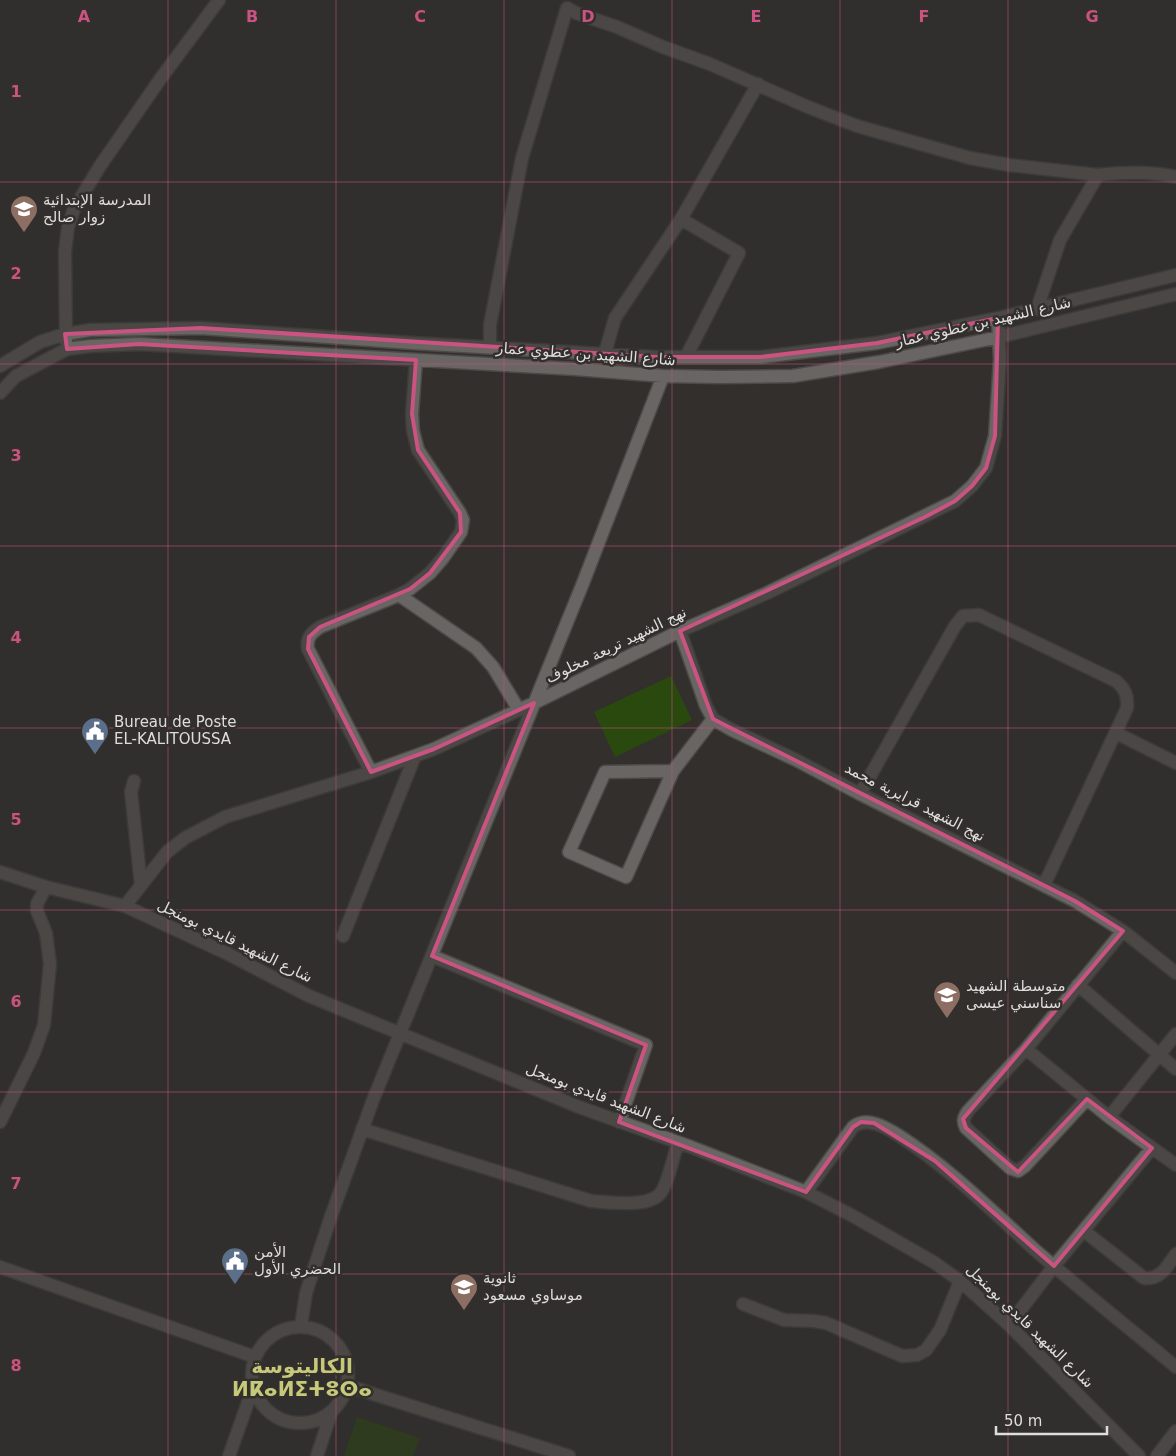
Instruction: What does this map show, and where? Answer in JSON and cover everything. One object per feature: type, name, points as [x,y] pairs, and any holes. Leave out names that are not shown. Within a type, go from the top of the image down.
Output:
[{"type":"street","points":[[67,349],[65,334],[65,252],[68,226],[74,209],[100,166],[219,0]]},
{"type":"street","points":[[490,347],[490,325],[522,158],[567,8],[710,64],[808,107],[857,126],[952,154],[1009,165],[1098,175],[1129,172],[1163,174],[1176,177]]},
{"type":"street","points":[[605,353],[615,318],[681,219],[758,84]]},
{"type":"street","points":[[1037,309],[1060,240],[1098,175]]},
{"type":"street","points":[[681,219],[739,253],[686,357]]},
{"type":"street","name":"شارع الشهيد بن عطوي عمار","points":[[0,366],[40,342],[65,334],[90,330],[201,328],[490,347],[686,357],[771,356],[877,343],[998,318],[1176,275]]},
{"type":"street","name":"شارع الشهيد بن عطوي عمار","points":[[0,393],[16,376],[67,349],[139,344],[575,369],[662,376],[721,378],[793,376],[878,362],[999,337],[1176,294]]},
{"type":"street","name":"نهج الشهيد تريعة مخلوف","points":[[125,906],[167,852],[185,838],[225,817],[371,772],[434,749],[534,703],[680,631],[767,593],[956,501],[972,486],[986,468],[995,436],[1000,367],[998,318]]},
{"type":"street","points":[[371,772],[308,649],[307,642],[312,632],[410,589],[430,573],[461,532],[463,520],[460,513],[418,450],[413,431],[412,414],[416,360]]},
{"type":"street","points":[[301,1326],[306,1293],[362,1129],[583,583],[662,376]]},
{"type":"street","points":[[399,594],[476,648],[493,667],[519,710]]},
{"type":"street","points":[[860,794],[955,626],[963,616],[969,614],[979,615],[1116,681],[1125,690],[1128,699],[1127,708],[1044,885]]},
{"type":"street","points":[[673,771],[605,772],[569,852],[626,877],[673,771],[713,719],[700,689],[680,631]]},
{"type":"street","name":"نهج الشهيد قرايرية محمد","points":[[713,719],[1075,901],[1123,931],[1176,973]]},
{"type":"street","points":[[1116,734],[1176,762]]},
{"type":"street","points":[[343,936],[415,756]]},
{"type":"street","points":[[134,781],[131,792],[141,885]]},
{"type":"street","name":"شارع الشهيد قايدي بومنجل","points":[[0,872],[46,887],[125,906],[309,996],[579,1107],[678,1142],[806,1192],[891,1236],[936,1262],[960,1281],[1009,1325],[1139,1456]]},
{"type":"street","points":[[0,1122],[34,1053],[44,1025],[50,964],[46,933],[37,911],[37,904],[46,887]]},
{"type":"street","points":[[1087,1099],[1021,1169],[1014,1170],[1010,1168],[966,1128],[963,1120],[968,1111],[1026,1049],[1123,931]]},
{"type":"street","points":[[432,956],[646,1045],[620,1122]]},
{"type":"street","points":[[1078,985],[1176,1069]]},
{"type":"street","points":[[1109,1117],[1176,1034]]},
{"type":"street","points":[[1026,1049],[1109,1117],[1176,1166]]},
{"type":"street","points":[[806,1192],[853,1126],[861,1122],[874,1123],[897,1134],[935,1161],[1054,1266],[1176,1366]]},
{"type":"street","points":[[362,1129],[591,1200],[615,1203],[639,1202],[651,1199],[662,1192],[678,1142]]},
{"type":"street","points":[[1009,1325],[1054,1266],[1152,1148]]},
{"type":"street","points":[[1084,1231],[1144,1278],[1151,1279],[1162,1273],[1176,1254]]},
{"type":"street","points":[[0,1267],[255,1357]]},
{"type":"street","points":[[743,1304],[784,1320],[814,1320],[826,1323],[902,1356],[916,1356],[926,1350],[940,1330],[960,1281]]},
{"type":"street","points":[[301,1326],[322,1331],[336,1341],[345,1354],[349,1370],[348,1386],[342,1401],[331,1413],[317,1421],[301,1423],[286,1421],[271,1414],[260,1402],[253,1388],[252,1372],[255,1357],[263,1343],[276,1333],[291,1327],[301,1326]]},
{"type":"street","points":[[348,1386],[569,1456]]},
{"type":"street","points":[[229,1456],[253,1388]]},
{"type":"street","points":[[317,1456],[331,1413]]},
{"type":"street","points":[[1157,1456],[1176,1431]]},
{"type":"highlighted area","points":[[998,318],[995,436],[986,468],[972,486],[955,501],[925,517],[680,631],[713,719],[1075,901],[1123,931],[963,1119],[966,1128],[1018,1172],[1087,1099],[1152,1148],[1054,1266],[935,1161],[874,1123],[861,1122],[853,1127],[806,1192],[619,1122],[646,1045],[432,956],[534,703],[434,749],[371,772],[308,649],[309,637],[320,627],[410,589],[430,573],[461,532],[460,513],[418,450],[412,414],[416,360],[139,344],[67,349],[65,334],[201,328],[656,357],[761,357],[877,343]]},
{"type":"green space","points":[[671,676],[692,720],[615,757],[594,712]]},
{"type":"green space","points":[[357,1417],[420,1438],[413,1456],[344,1456]]},
{"type":"place","name":"المدرسة الإبتدائية زوار صالح","points":[[24,233]]},
{"type":"place","name":"Bureau de Poste EL-KALITOUSSA","points":[[95,755]]},
{"type":"place","name":"متوسطة الشهيد سناسني عيسى","points":[[947,1019]]},
{"type":"place","name":"الأمن الحضري الأول","points":[[235,1285]]},
{"type":"place","name":"ثانوية موساوي مسعود","points":[[464,1311]]},
{"type":"district","name":"الكاليتوسة ⵍⴽⴰⵍⵉⵜⵓⵙⴰ","points":[[302,1378]]}]
